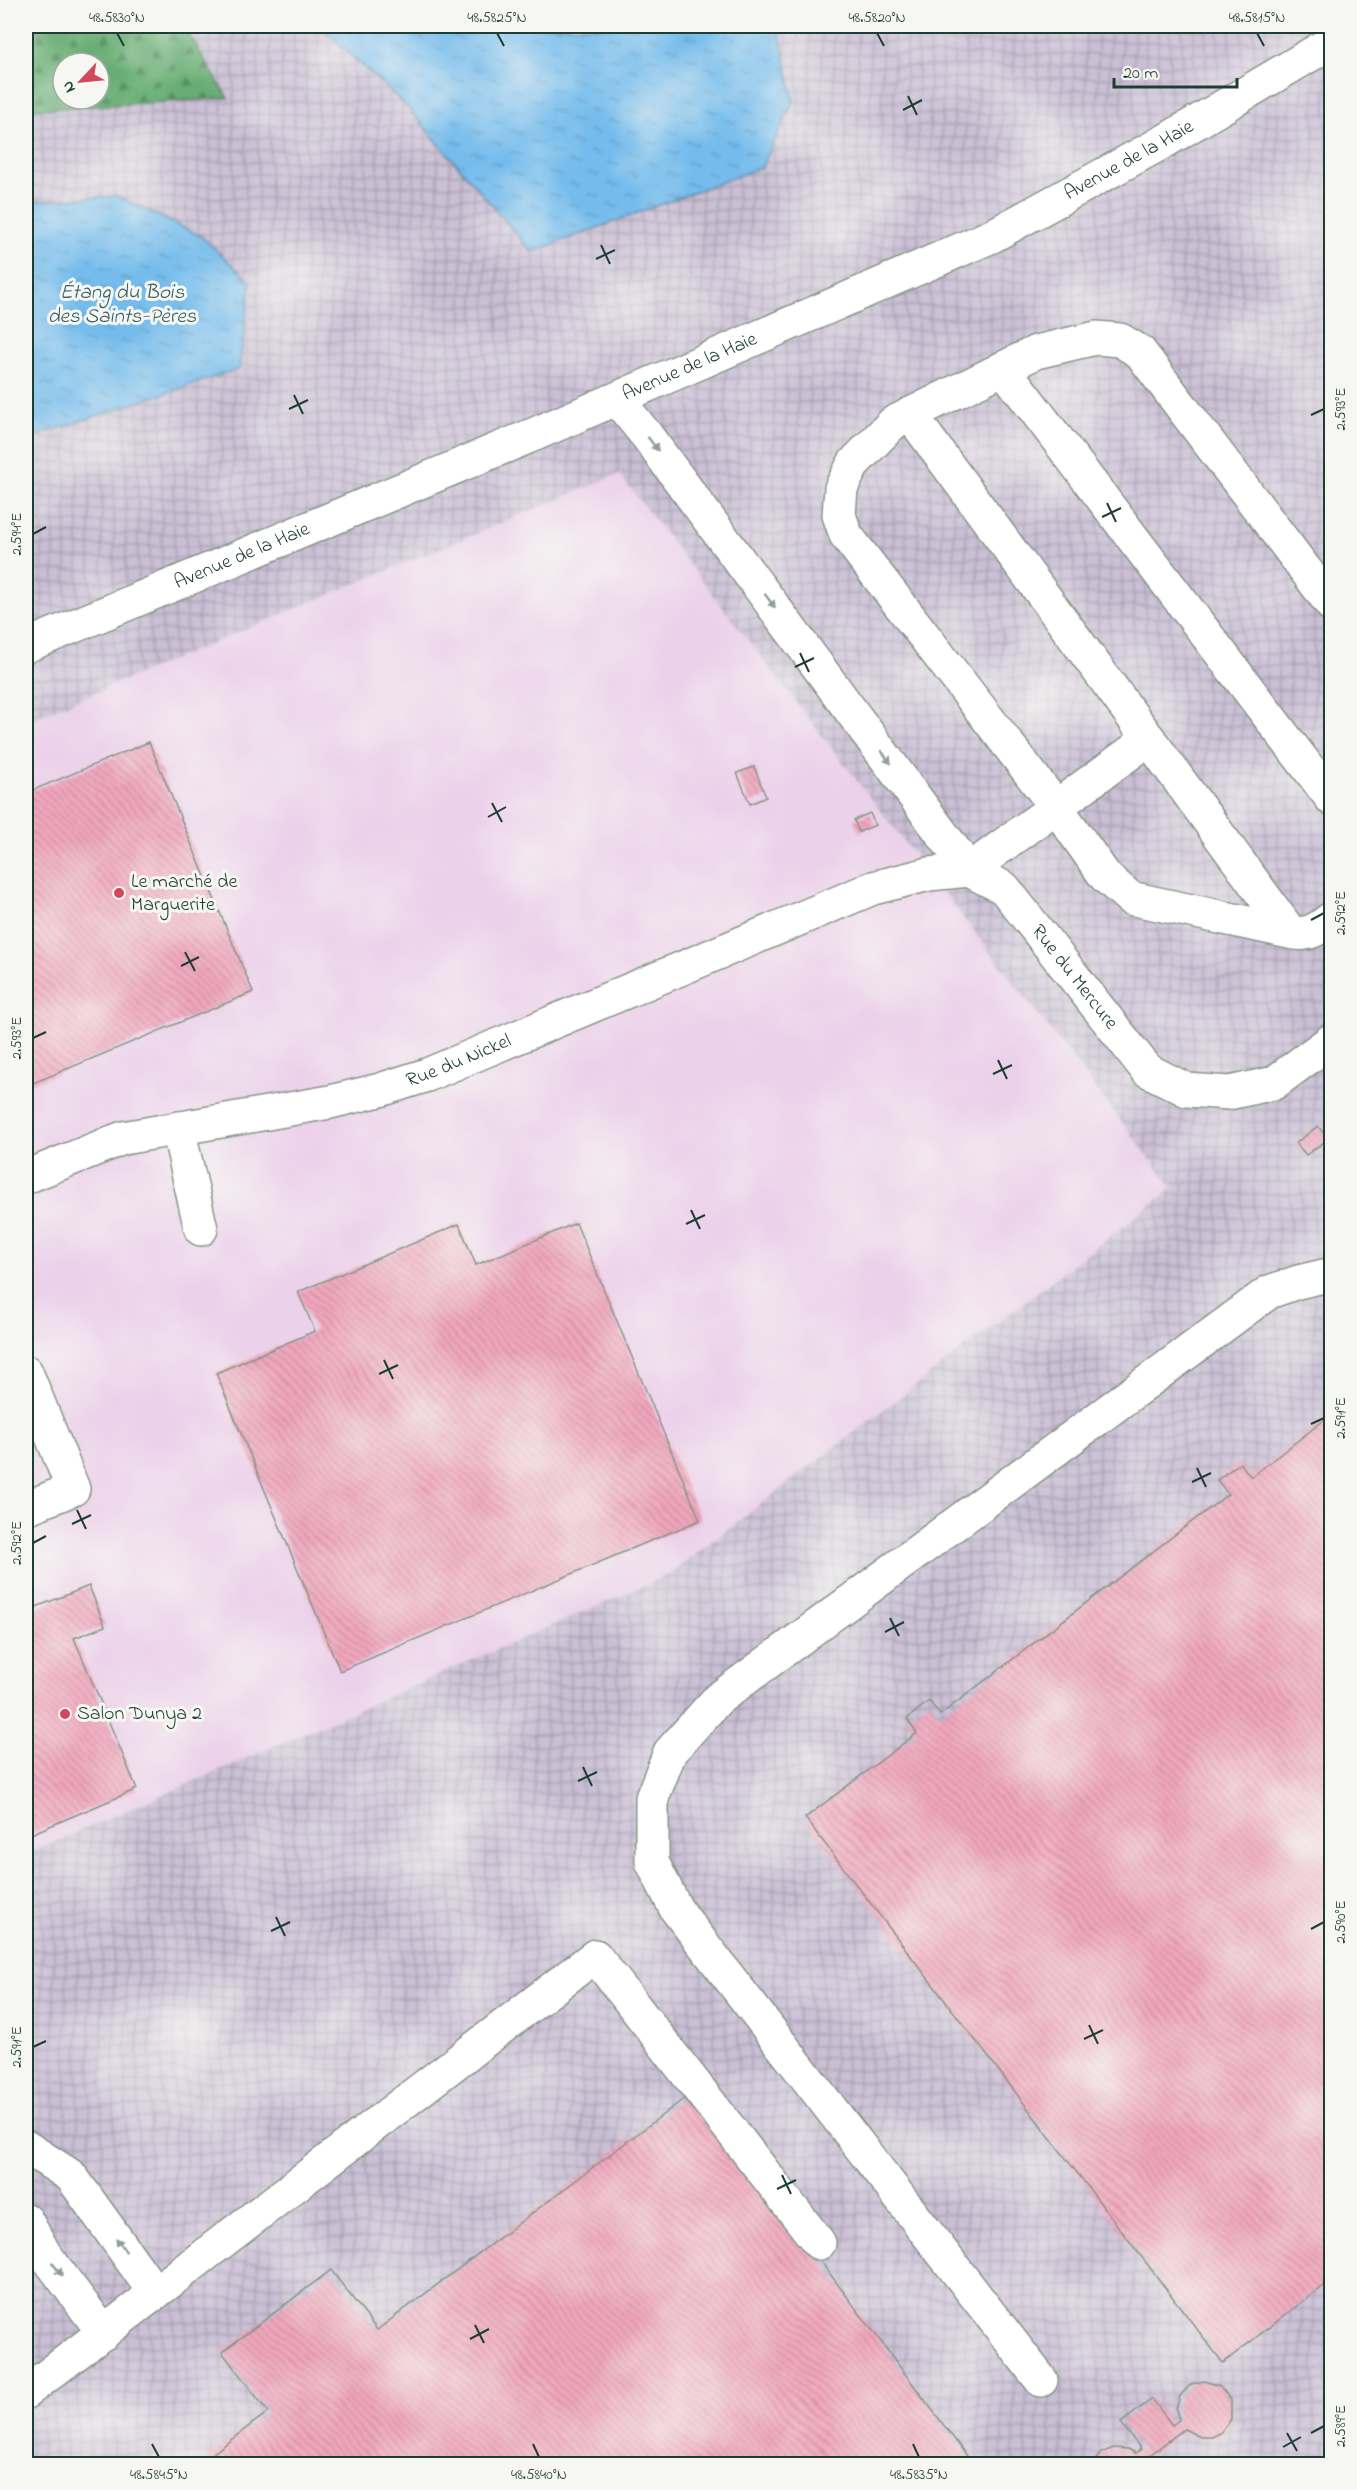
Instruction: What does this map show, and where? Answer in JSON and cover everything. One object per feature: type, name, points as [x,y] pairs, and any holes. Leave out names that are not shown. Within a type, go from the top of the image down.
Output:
[{"type":"street","name":"Avenue de la Haie","points":[[26,646],[617,399],[992,236],[1165,141],[1332,42]]},
{"type":"street","points":[[1332,605],[1140,352],[1120,340],[1096,338],[1036,352],[893,423],[855,463],[841,488],[839,515],[846,535],[1057,807],[1106,876],[1130,898],[1300,935],[1314,932],[1332,918]]},
{"type":"street","points":[[1003,368],[1332,798]]},
{"type":"street","points":[[617,399],[647,436],[969,870],[1149,739]]},
{"type":"street","points":[[910,414],[1290,932]]},
{"type":"street","name":"Rue du Nickel","points":[[26,1177],[123,1138],[330,1102],[380,1090],[427,1075],[873,888],[929,874],[969,870]]},
{"type":"street","name":"Rue du Mercure","points":[[969,870],[1004,888],[1147,1070],[1187,1090],[1229,1093],[1274,1083],[1332,1040]]},
{"type":"street","points":[[178,1128],[201,1229]]},
{"type":"street","points":[[1041,2380],[676,1909],[652,1862],[652,1798],[670,1752],[718,1699],[1269,1292],[1332,1274]]},
{"type":"street","points":[[26,1372],[73,1489],[26,1508]]},
{"type":"street","points":[[26,2392],[595,1956],[819,2243]]},
{"type":"street","points":[[26,2147],[71,2176],[155,2293]]},
{"type":"street","points":[[26,2220],[44,2253],[104,2333]]},
{"type":"shaded area","points":[[184,26],[1331,26],[1331,2464],[26,2464],[26,1854],[668,1575],[1173,1188],[619,474],[26,721],[26,110],[111,111],[111,105],[228,98]]},
{"type":"shaded area","points":[[619,474],[1174,1188],[668,1575],[26,1854],[26,721]]},
{"type":"green space","points":[[26,26],[184,26],[228,98],[111,105],[111,51],[51,51],[51,109],[26,110]]},
{"type":"water","points":[[320,26],[778,26],[794,100],[762,167],[532,252],[409,109]]},
{"type":"water","name":"Étang du Bois des Saints-Pères","points":[[117,196],[201,236],[251,282],[239,369],[26,439],[26,202]]},
{"type":"building","name":"Le marché de Marguerite","points":[[149,742],[253,992],[26,1086],[26,793]]},
{"type":"building","points":[[754,767],[766,797],[750,804],[737,773]]},
{"type":"building","points":[[870,813],[875,825],[859,832],[854,820]]},
{"type":"building","points":[[1318,1126],[1328,1139],[1306,1155],[1296,1143]]},
{"type":"building","points":[[576,1223],[700,1520],[340,1671],[216,1373],[315,1331],[298,1292],[459,1224],[476,1265]]},
{"type":"building","points":[[1332,1414],[1332,2279],[1223,2363],[805,1818],[917,1733],[907,1719],[929,1701],[940,1715],[1228,1494],[1217,1480],[1240,1463],[1251,1477]]},
{"type":"building","name":"Salon Dunya 2","points":[[89,1586],[105,1626],[74,1638],[137,1789],[26,1836],[26,1611]]},
{"type":"building","points":[[693,2092],[973,2464],[199,2464],[268,2412],[222,2352],[331,2270],[377,2330]]},
{"type":"building","points":[[1204,2381],[1220,2386],[1231,2400],[1231,2419],[1222,2432],[1212,2437],[1200,2437],[1184,2429],[1142,2461],[1144,2464],[1092,2464],[1101,2453],[1113,2448],[1128,2449],[1136,2453],[1141,2449],[1121,2423],[1152,2399],[1172,2425],[1179,2420],[1176,2409],[1180,2396],[1191,2384]]},
{"type":"place","name":"Le marché de Marguerite","points":[[119,893]]},
{"type":"place","name":"Salon Dunya 2","points":[[65,1714]]}]
